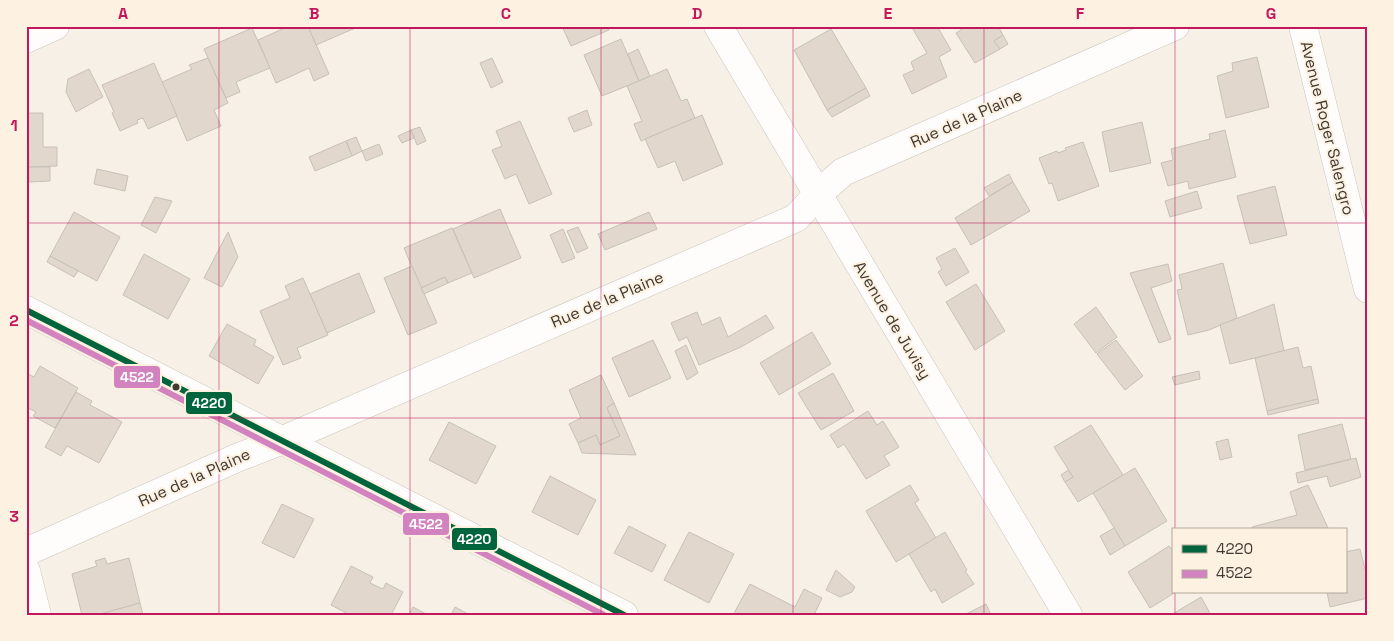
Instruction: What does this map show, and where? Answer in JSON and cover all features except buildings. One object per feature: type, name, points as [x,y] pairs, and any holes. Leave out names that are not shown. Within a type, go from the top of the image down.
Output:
[{"type":"street","points":[[26,38],[55,26]]},
{"type":"street","name":"Avenue de Juvisy","points":[[718,26],[1068,615]]},
{"type":"street","name":"Rue de la Plaine","points":[[26,552],[239,457],[283,440],[796,218],[818,194],[843,172],[1175,26]]},
{"type":"street","name":"Avenue Roger Salengro","points":[[1303,26],[1366,273]]},
{"type":"street","points":[[26,310],[624,615]]},
{"type":"street","points":[[26,571],[37,615]]},
{"type":"transit line","name":"4220","points":[[26,310],[624,615]]},
{"type":"transit line","name":"4522","points":[[26,320],[604,615]]}]
